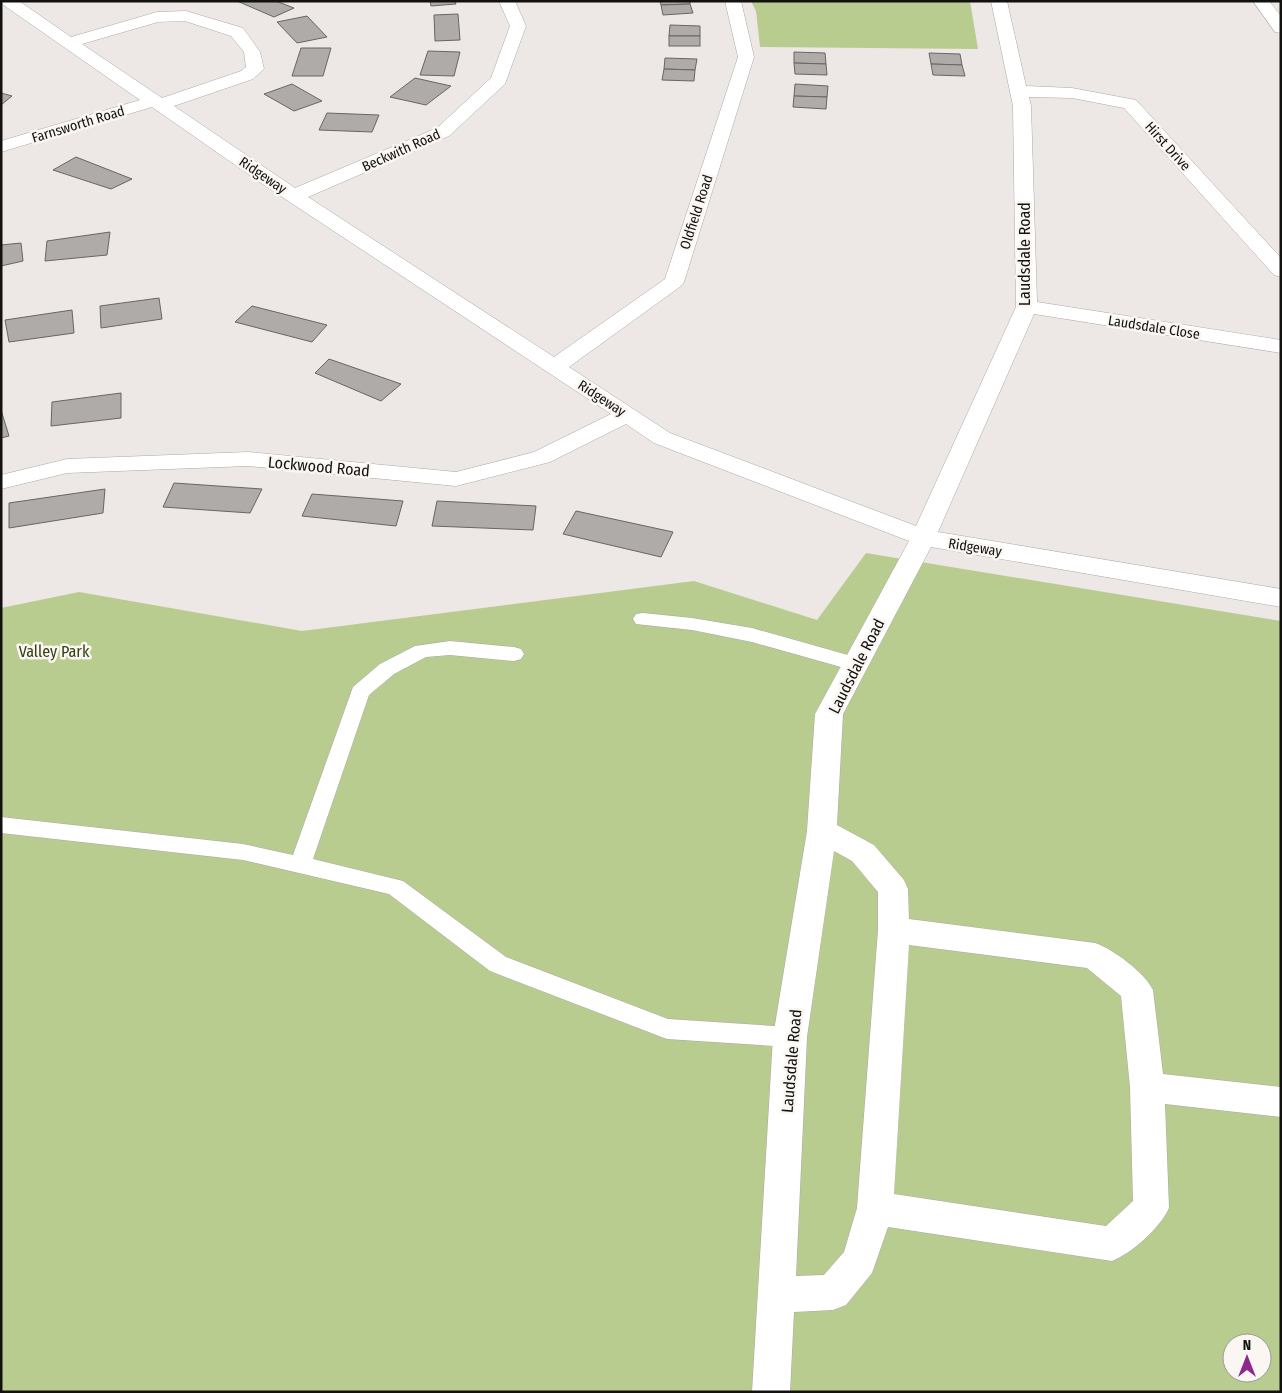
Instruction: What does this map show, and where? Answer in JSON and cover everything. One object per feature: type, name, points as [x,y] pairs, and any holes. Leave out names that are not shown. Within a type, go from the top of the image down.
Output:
[{"type":"street","name":"Ridgeway","points":[[8,1],[294,196],[662,438],[923,538],[1281,598]]},
{"type":"street","name":"Beckwith Road","points":[[294,196],[443,132],[499,80],[518,26],[507,1]]},
{"type":"street","name":"Oldfield Road","points":[[554,367],[674,282],[746,57],[733,1]]},
{"type":"street","name":"Laudsdale Road","points":[[771,1392],[790,1037],[822,832],[829,714],[923,538],[1027,307],[1022,106],[999,1]]},
{"type":"street","points":[[1262,1],[1281,28]]},
{"type":"street","name":"Farnsworth Road","points":[[1,147],[157,103],[247,75],[255,69],[252,52],[237,32],[186,16],[156,17],[68,42]]},
{"type":"street","name":"Hirst Drive","points":[[1019,91],[1072,94],[1130,104],[1281,271]]},
{"type":"street","name":"Laudsdale Close","points":[[1027,307],[1281,346]]},
{"type":"street","name":"Lockwood Road","points":[[1,482],[67,466],[248,459],[456,479],[542,457],[627,415]]},
{"type":"street","points":[[776,1295],[833,1292],[859,1261],[875,1208],[894,930],[893,889],[863,853],[822,832]]},
{"type":"street","points":[[875,1208],[1112,1244],[1151,1208],[1147,1087],[1137,990],[1095,956],[894,930]]},
{"type":"street","points":[[1147,1087],[1281,1102]]},
{"type":"lane","points":[[643,619],[752,635],[855,664]]},
{"type":"lane","points":[[300,865],[360,692],[387,669],[422,651],[450,648],[514,654]]},
{"type":"lane","points":[[1,825],[243,852],[395,888],[498,964],[667,1029],[790,1037]]},
{"type":"green space","points":[[751,1],[970,1],[978,49],[760,47],[756,11]]},
{"type":"green space","name":"Valley Park","points":[[866,553],[1281,621],[1281,1392],[1,1392],[1,608],[79,592],[302,631],[694,581],[817,620]]},
{"type":"building","points":[[237,1],[276,1],[294,8],[274,17]]},
{"type":"building","points":[[430,1],[455,1],[456,4],[431,6]]},
{"type":"building","points":[[660,1],[690,1],[690,4],[661,5]]},
{"type":"building","points":[[690,4],[693,13],[663,15],[661,5]]},
{"type":"building","points":[[458,14],[460,40],[435,41],[434,15]]},
{"type":"building","points":[[307,16],[327,37],[297,43],[277,22]]},
{"type":"building","points":[[670,25],[700,26],[700,36],[669,36]]},
{"type":"building","points":[[669,36],[700,36],[700,46],[669,46]]},
{"type":"building","points":[[301,48],[331,48],[323,76],[292,76]]},
{"type":"building","points":[[428,51],[460,52],[454,76],[420,75]]},
{"type":"building","points":[[794,52],[825,53],[826,64],[794,63]]},
{"type":"building","points":[[929,53],[960,54],[962,65],[931,64]]},
{"type":"building","points":[[665,58],[697,59],[695,70],[664,69]]},
{"type":"building","points":[[794,63],[826,64],[827,75],[795,74]]},
{"type":"building","points":[[931,64],[962,65],[965,76],[933,75]]},
{"type":"building","points":[[664,69],[695,70],[694,81],[662,80]]},
{"type":"building","points":[[415,78],[451,86],[426,105],[390,97]]},
{"type":"building","points":[[292,84],[322,101],[294,111],[264,94]]},
{"type":"building","points":[[795,84],[828,86],[827,97],[794,96]]},
{"type":"building","points":[[1,93],[12,96],[1,105]]},
{"type":"building","points":[[794,96],[827,97],[826,109],[793,107]]},
{"type":"building","points":[[327,113],[379,115],[372,132],[319,130]]},
{"type":"building","points":[[76,157],[132,179],[111,189],[53,170]]},
{"type":"building","points":[[110,232],[107,255],[45,261],[47,241]]},
{"type":"building","points":[[21,243],[23,261],[1,266],[1,245]]},
{"type":"building","points":[[159,298],[162,319],[101,328],[100,306]]},
{"type":"building","points":[[252,306],[327,325],[312,342],[235,322]]},
{"type":"building","points":[[72,310],[74,333],[9,342],[5,320]]},
{"type":"building","points":[[329,359],[401,384],[381,401],[315,373]]},
{"type":"building","points":[[121,393],[121,418],[51,426],[52,402]]},
{"type":"building","points":[[1,410],[9,436],[1,438]]},
{"type":"building","points":[[174,483],[262,489],[250,513],[163,507]]},
{"type":"building","points":[[105,489],[103,513],[9,528],[9,503]]},
{"type":"building","points":[[312,494],[403,501],[396,526],[302,516]]},
{"type":"building","points":[[437,501],[536,506],[533,530],[432,526]]},
{"type":"building","points":[[576,511],[673,532],[661,557],[563,534]]}]
